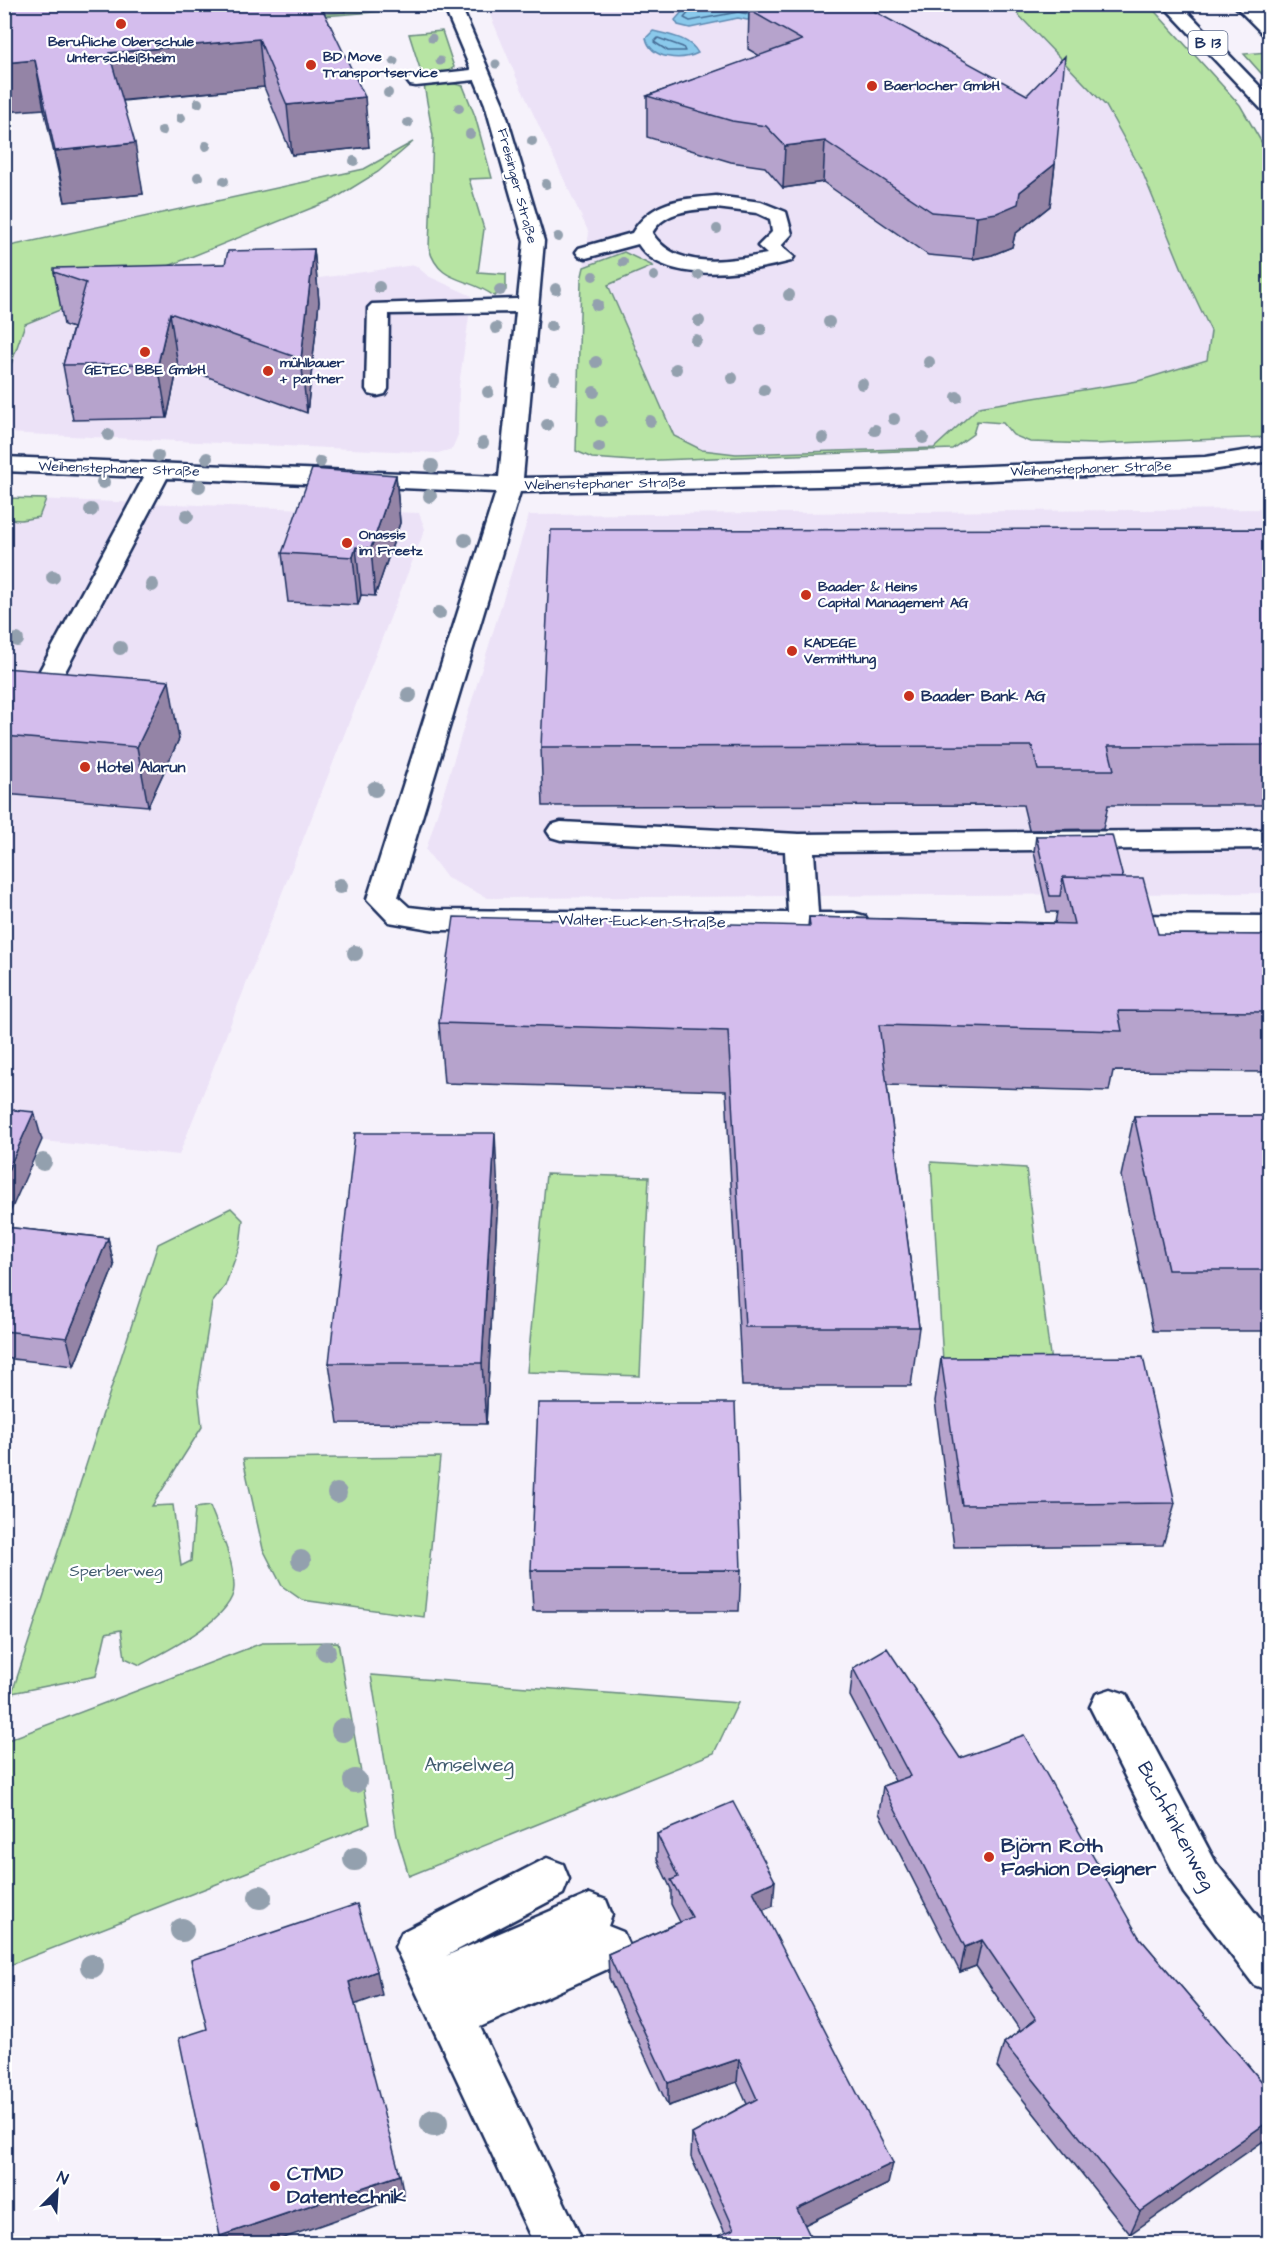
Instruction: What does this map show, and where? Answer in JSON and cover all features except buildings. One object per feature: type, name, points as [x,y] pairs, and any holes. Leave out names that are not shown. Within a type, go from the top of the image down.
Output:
[{"type":"street","name":"Freisinger Straße","points":[[451,4],[494,104],[534,242],[510,484]]},
{"type":"street","name":"B 13","points":[[1170,4],[1269,108]]},
{"type":"street","points":[[1241,4],[1269,31]]},
{"type":"street","points":[[416,81],[481,74]]},
{"type":"street","points":[[692,204],[740,204],[761,208],[779,216],[782,234],[768,246],[784,257],[737,266],[691,264],[654,252],[645,243],[643,236],[646,223],[656,215],[672,208],[692,204]]},
{"type":"street","points":[[586,252],[643,236]]},
{"type":"street","points":[[377,389],[379,308],[528,305]]},
{"type":"street","name":"Weihenstephaner Straße","points":[[4,464],[510,484],[869,478],[1205,464],[1269,454]]},
{"type":"street","name":"Weihenstephaner Straße","points":[[1205,464],[1269,470]]},
{"type":"street","points":[[44,687],[159,470]]},
{"type":"street","name":"Walter-Eucken-Straße","points":[[510,484],[382,899],[400,915],[436,920],[883,923]]},
{"type":"street","points":[[561,831],[799,843],[1269,839]]},
{"type":"street","points":[[799,843],[804,922]]},
{"type":"street","points":[[1079,925],[1269,926]]},
{"type":"street","name":"Buchfinkenweg","points":[[1112,1707],[1200,1878],[1269,1969]]},
{"type":"street","points":[[435,1983],[547,1879]]},
{"type":"street","points":[[435,1983],[599,1931]]},
{"type":"street","points":[[435,1983],[560,2244]]},
{"type":"shaded area","points":[[486,5],[1009,5],[1106,106],[1142,171],[1184,274],[1211,332],[1207,360],[1138,381],[979,407],[934,448],[736,454],[702,450],[674,436],[608,285],[652,266],[624,252],[584,267],[589,233],[517,79]]},
{"type":"shaded area","points":[[415,265],[428,276],[472,296],[459,385],[458,435],[452,449],[438,453],[5,433],[5,382],[25,325],[100,294],[268,285]]},
{"type":"shaded area","points":[[5,498],[419,513],[425,529],[179,1155],[5,1137]]},
{"type":"shaded area","points":[[1269,509],[1269,893],[488,898],[447,878],[426,850],[529,515]]},
{"type":"green space","points":[[342,5],[384,5],[386,11],[4,41],[345,12]]},
{"type":"green space","points":[[1009,5],[1149,5],[1240,105],[1269,155],[1269,437],[1095,444],[1030,442],[1013,435],[1003,423],[977,421],[973,434],[952,449],[633,461],[592,458],[576,451],[581,280],[584,267],[624,252],[653,266],[608,285],[674,436],[702,450],[736,454],[934,448],[979,407],[1138,381],[1207,360],[1211,331],[1184,274],[1142,171],[1106,106]]},
{"type":"green space","points":[[442,31],[454,67],[447,72],[422,75],[409,34]]},
{"type":"green space","points":[[1267,52],[1269,55],[1269,82],[1244,54]]},
{"type":"green space","points":[[451,83],[463,86],[475,116],[492,178],[469,179],[484,229],[478,272],[506,274],[506,290],[494,296],[447,274],[434,260],[429,248],[433,136],[424,85]]},
{"type":"green space","points":[[413,142],[378,172],[334,199],[25,324],[5,382],[5,247],[364,169]]},
{"type":"green space","points":[[4,498],[46,499],[39,517],[21,520],[5,519]]},
{"type":"green space","points":[[931,1162],[1026,1168],[1051,1363],[943,1362]]},
{"type":"green space","points":[[546,1174],[649,1177],[640,1376],[527,1372]]},
{"type":"green space","name":"Sperberweg","points":[[231,1208],[243,1220],[240,1245],[225,1286],[212,1303],[198,1391],[202,1427],[152,1506],[173,1505],[181,1566],[191,1561],[195,1508],[210,1506],[232,1566],[234,1587],[231,1599],[211,1622],[196,1633],[140,1665],[125,1658],[121,1630],[106,1633],[96,1676],[12,1693],[158,1244]]},
{"type":"green space","points":[[440,1457],[424,1617],[302,1600],[282,1586],[263,1549],[243,1459]]},
{"type":"green space","points":[[338,1642],[370,1824],[5,1967],[5,1741],[262,1643]]},
{"type":"green space","name":"Amselweg","points":[[371,1675],[738,1703],[714,1753],[409,1876],[397,1836]]},
{"type":"water","points":[[688,5],[764,5],[770,7],[769,17],[747,20],[738,18],[690,28],[678,25],[675,20]]},
{"type":"water","points":[[653,31],[685,41],[698,53],[676,58],[660,55],[649,45],[646,38]]},
{"type":"place","name":"Berufliche Oberschule Unterschleißheim","points":[[121,24]]},
{"type":"place","name":"BD Move Transportservice","points":[[311,65]]},
{"type":"place","name":"Baerlocher GmbH","points":[[872,86]]},
{"type":"place","name":"GETEC BBE GmbH","points":[[145,352]]},
{"type":"place","name":"mühlbauer + partner","points":[[268,371]]},
{"type":"place","name":"Onassis im Freetz","points":[[347,543]]},
{"type":"place","name":"Baader & Heins Capital Management AG","points":[[806,595]]},
{"type":"place","name":"KADEGE Vermittlung","points":[[792,651]]},
{"type":"place","name":"Baader Bank AG","points":[[909,696]]},
{"type":"place","name":"Hotel Alarun","points":[[85,767]]},
{"type":"place","name":"Björn Roth Fashion Designer","points":[[989,1857]]},
{"type":"place","name":"CTMD Datentechnik","points":[[275,2186]]}]
